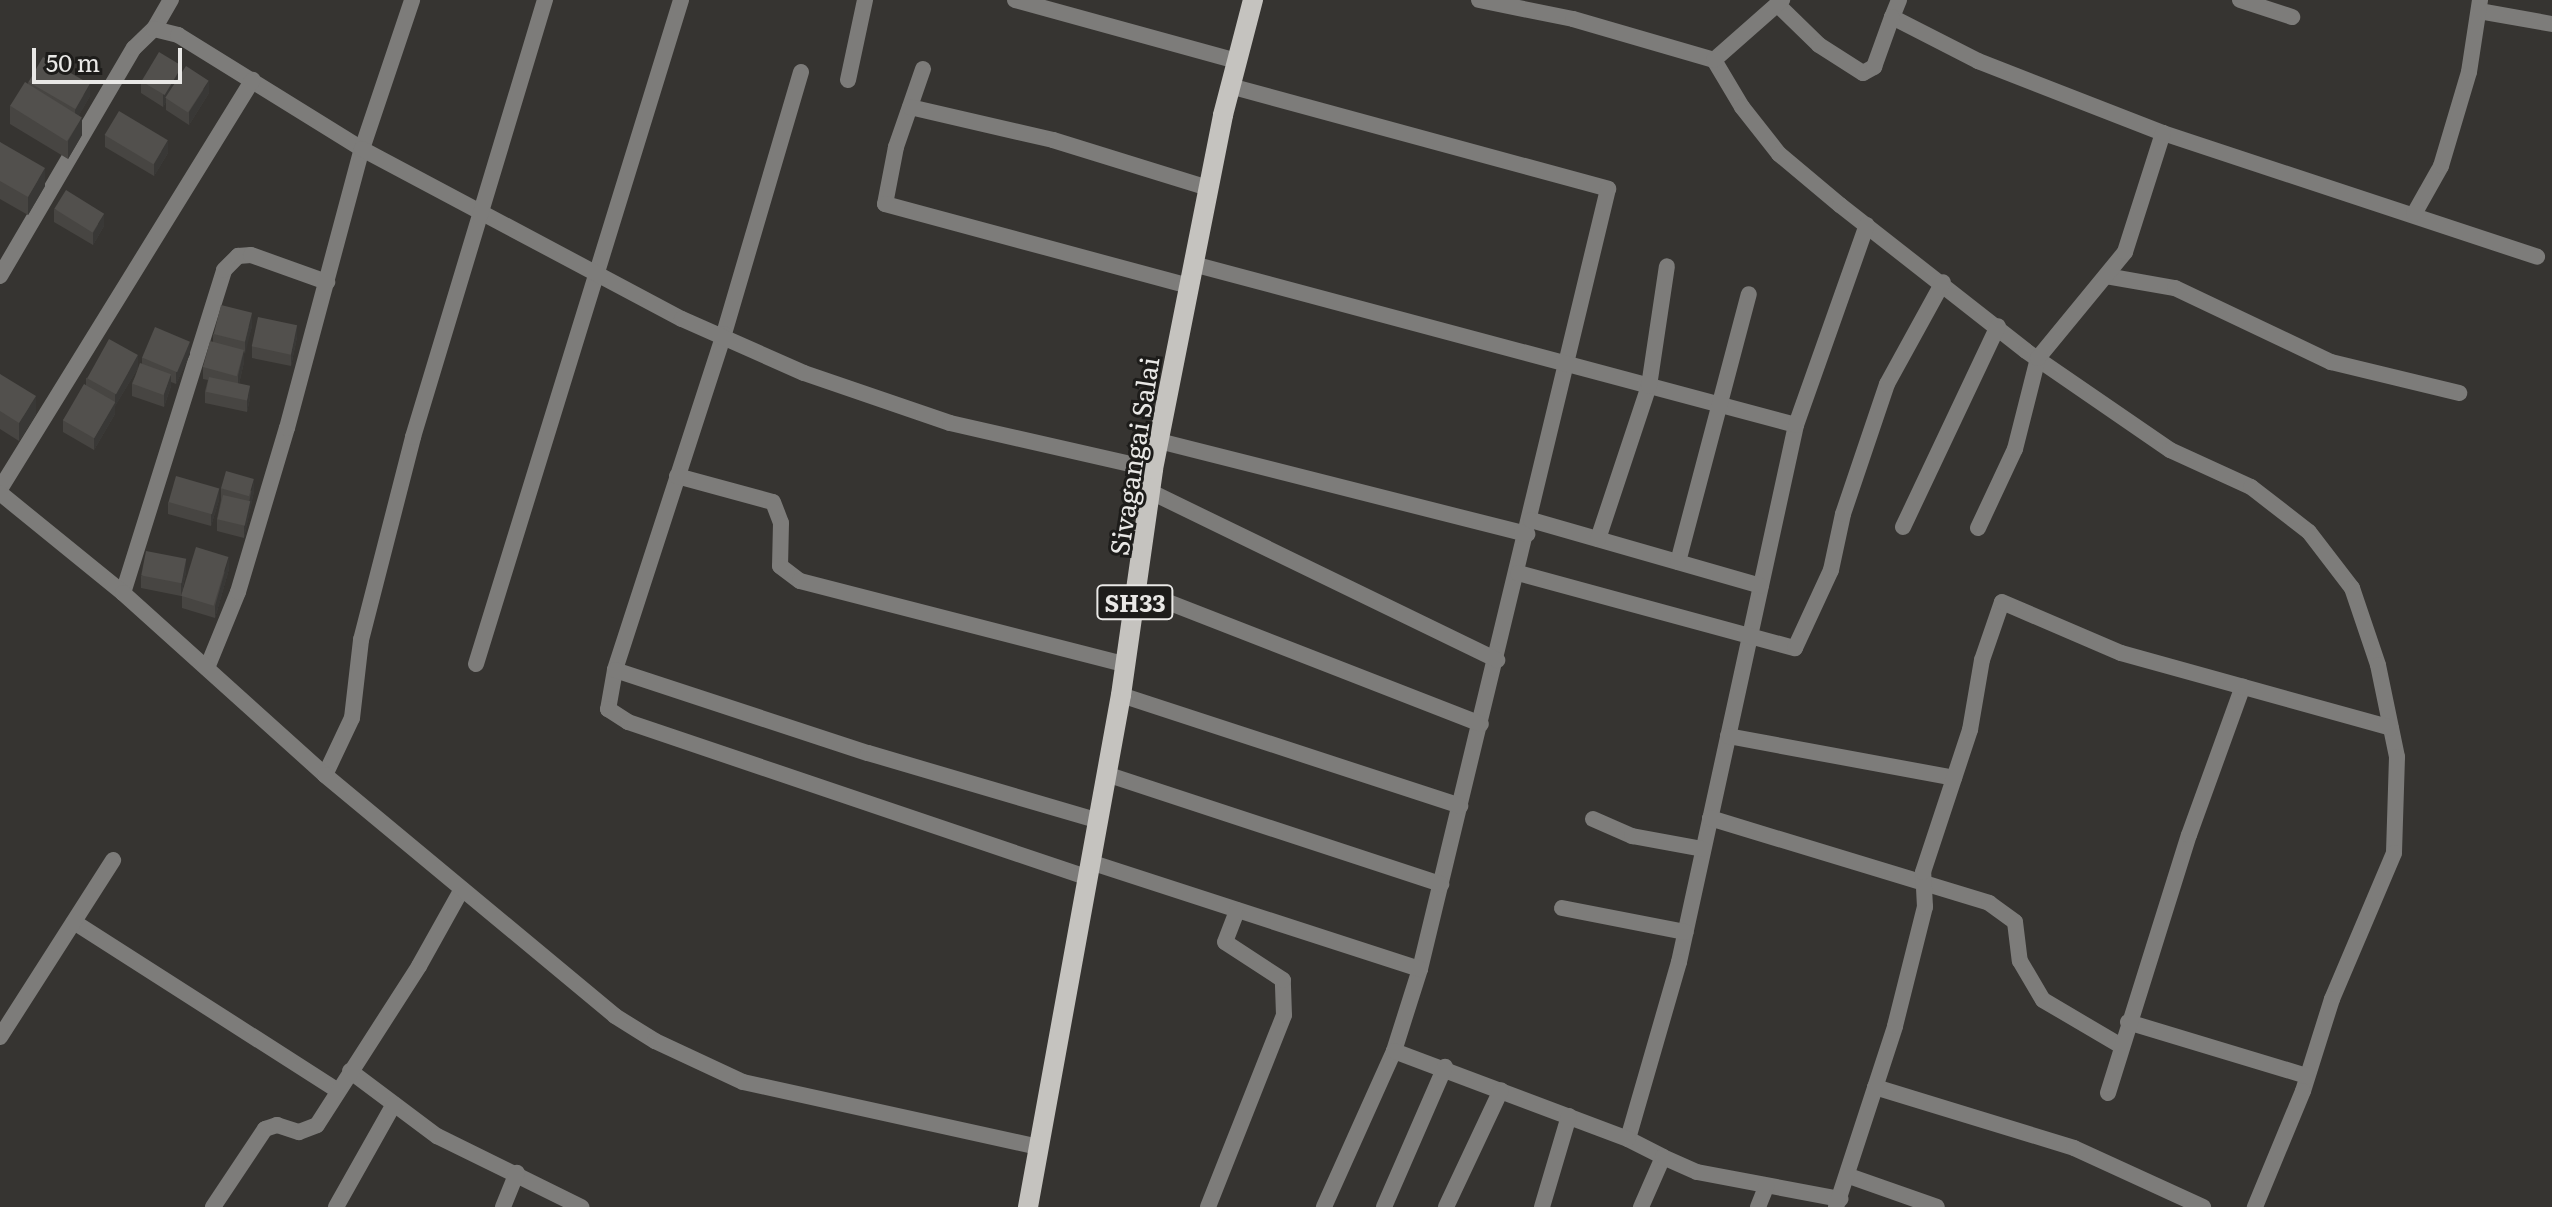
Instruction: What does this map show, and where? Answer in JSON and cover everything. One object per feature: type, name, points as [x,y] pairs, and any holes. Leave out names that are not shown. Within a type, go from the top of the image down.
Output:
[{"type":"main road","name":"Sivagangai Salai","points":[[1028,1207],[1121,695],[1153,469],[1208,188],[1253,0]]},
{"type":"street","points":[[0,276],[134,48],[154,29],[171,0]]},
{"type":"street","points":[[207,668],[238,592],[362,149],[412,0]]},
{"type":"street","points":[[325,775],[352,718],[361,640],[413,437],[545,0]]},
{"type":"street","points":[[476,664],[681,0]]},
{"type":"street","points":[[848,80],[865,0]]},
{"type":"street","points":[[1015,0],[1237,61]]},
{"type":"street","points":[[1479,0],[1573,19],[1714,60],[1742,107],[1779,154],[2038,358],[2170,450],[2251,487],[2309,532],[2352,588],[2378,665],[2397,757],[2394,853],[2332,999],[2307,1076],[2255,1207]]},
{"type":"street","points":[[1714,60],[1780,2],[1819,45],[1863,73],[1874,67],[1899,0]]},
{"type":"street","points":[[2240,0],[2292,17]]},
{"type":"street","points":[[2414,214],[2441,166],[2469,72],[2480,5],[2552,24]]},
{"type":"street","points":[[1892,17],[1978,61],[2163,133],[2537,257]]},
{"type":"street","points":[[154,29],[178,35],[362,149],[480,214],[682,319],[724,334],[804,373],[950,423],[1153,469]]},
{"type":"street","points":[[923,69],[885,204],[1189,286]]},
{"type":"street","points":[[801,72],[724,334],[615,670],[608,709],[628,722],[1088,870],[1237,910],[1420,969]]},
{"type":"street","points":[[253,80],[0,491],[123,593],[325,775],[615,1016],[701,1065],[743,1082],[1038,1147]]},
{"type":"street","points":[[1230,86],[1608,189],[1569,364],[1420,969],[1394,1051],[1324,1207]]},
{"type":"street","points":[[910,107],[1053,140],[1208,188]]},
{"type":"street","points":[[1978,528],[2015,449],[2038,358],[2125,252],[2163,133]]},
{"type":"street","points":[[1628,1139],[1686,932],[1796,425],[1867,225]]},
{"type":"street","points":[[123,593],[224,270],[238,256],[251,255],[327,282]]},
{"type":"street","points":[[1193,264],[1796,425]]},
{"type":"street","points":[[1598,539],[1649,386],[1667,266]]},
{"type":"street","points":[[2106,276],[2175,288],[2331,362],[2459,393]]},
{"type":"street","points":[[1518,573],[1795,648],[1831,570],[1843,514],[1887,384],[1943,282]]},
{"type":"street","points":[[1678,562],[1749,294]]},
{"type":"street","points":[[1903,527],[1998,326]]},
{"type":"street","points":[[1159,441],[1529,527],[1598,539],[1761,586]]},
{"type":"street","points":[[677,476],[773,502],[779,509],[780,566],[800,581],[1124,664]]},
{"type":"street","points":[[1151,492],[1497,660]]},
{"type":"street","points":[[1137,590],[1481,724]]},
{"type":"street","points":[[1394,1051],[1445,1067],[1628,1139],[1697,1172],[1838,1203],[1849,1176],[1925,907],[1924,882],[2002,602],[2121,653],[2391,728]]},
{"type":"street","points":[[615,670],[868,753],[1096,820]]},
{"type":"street","points":[[2108,1093],[2128,1022],[2243,686]]},
{"type":"street","points":[[1121,695],[1460,806]]},
{"type":"street","points":[[1728,736],[1954,778]]},
{"type":"street","points":[[1106,774],[1441,884]]},
{"type":"street","points":[[1710,818],[1989,903],[2015,922],[2020,961],[2043,1000],[2121,1046]]},
{"type":"street","points":[[1593,819],[1632,836],[1703,849]]},
{"type":"street","points":[[0,1037],[113,860]]},
{"type":"street","points":[[213,1207],[259,1135],[277,1125],[310,1131],[425,957],[462,889]]},
{"type":"street","points":[[1562,908],[1686,932]]},
{"type":"street","points":[[1208,1207],[1284,1015],[1283,980],[1225,942],[1237,910]]},
{"type":"street","points":[[74,922],[338,1091]]},
{"type":"street","points":[[2128,1022],[2307,1076]]},
{"type":"street","points":[[1384,1207],[1445,1067]]},
{"type":"street","points":[[350,1071],[437,1136],[581,1207]]},
{"type":"street","points":[[1875,1087],[2074,1148],[2203,1207]]},
{"type":"street","points":[[1446,1207],[1501,1090]]},
{"type":"street","points":[[356,1207],[338,1203],[394,1104]]},
{"type":"street","points":[[1542,1207],[1569,1116]]},
{"type":"street","points":[[1641,1207],[1663,1157]]},
{"type":"street","points":[[503,1207],[517,1173]]},
{"type":"street","points":[[1849,1176],[1937,1207]]},
{"type":"street","points":[[1758,1207],[1766,1187]]},
{"type":"building","points":[[159,52],[182,66],[165,95],[141,81]]},
{"type":"building","points":[[43,57],[90,84],[75,109],[28,82]]},
{"type":"building","points":[[186,66],[209,81],[188,113],[165,98]]},
{"type":"building","points":[[25,82],[82,118],[67,141],[10,106]]},
{"type":"building","points":[[119,111],[168,140],[153,164],[105,135]]},
{"type":"building","points":[[0,142],[45,168],[28,197],[0,181]]},
{"type":"building","points":[[66,190],[104,214],[93,233],[54,209]]},
{"type":"building","points":[[221,305],[252,313],[245,342],[214,334]]},
{"type":"building","points":[[258,317],[297,325],[291,355],[252,346]]},
{"type":"building","points":[[155,327],[190,342],[177,372],[142,357]]},
{"type":"building","points":[[109,339],[138,355],[116,394],[87,378]]},
{"type":"building","points":[[210,341],[244,350],[237,376],[203,367]]},
{"type":"building","points":[[140,363],[171,374],[163,395],[132,384]]},
{"type":"building","points":[[0,374],[36,396],[19,423],[0,411]]},
{"type":"building","points":[[209,377],[250,386],[247,400],[206,392]]},
{"type":"building","points":[[84,384],[115,402],[94,438],[63,420]]},
{"type":"building","points":[[226,471],[254,479],[249,496],[221,488]]},
{"type":"building","points":[[176,476],[219,488],[212,514],[169,502]]},
{"type":"building","points":[[223,495],[250,501],[245,526],[217,519]]},
{"type":"building","points":[[196,547],[229,557],[214,606],[181,596]]},
{"type":"building","points":[[146,551],[186,559],[181,583],[141,576]]}]
